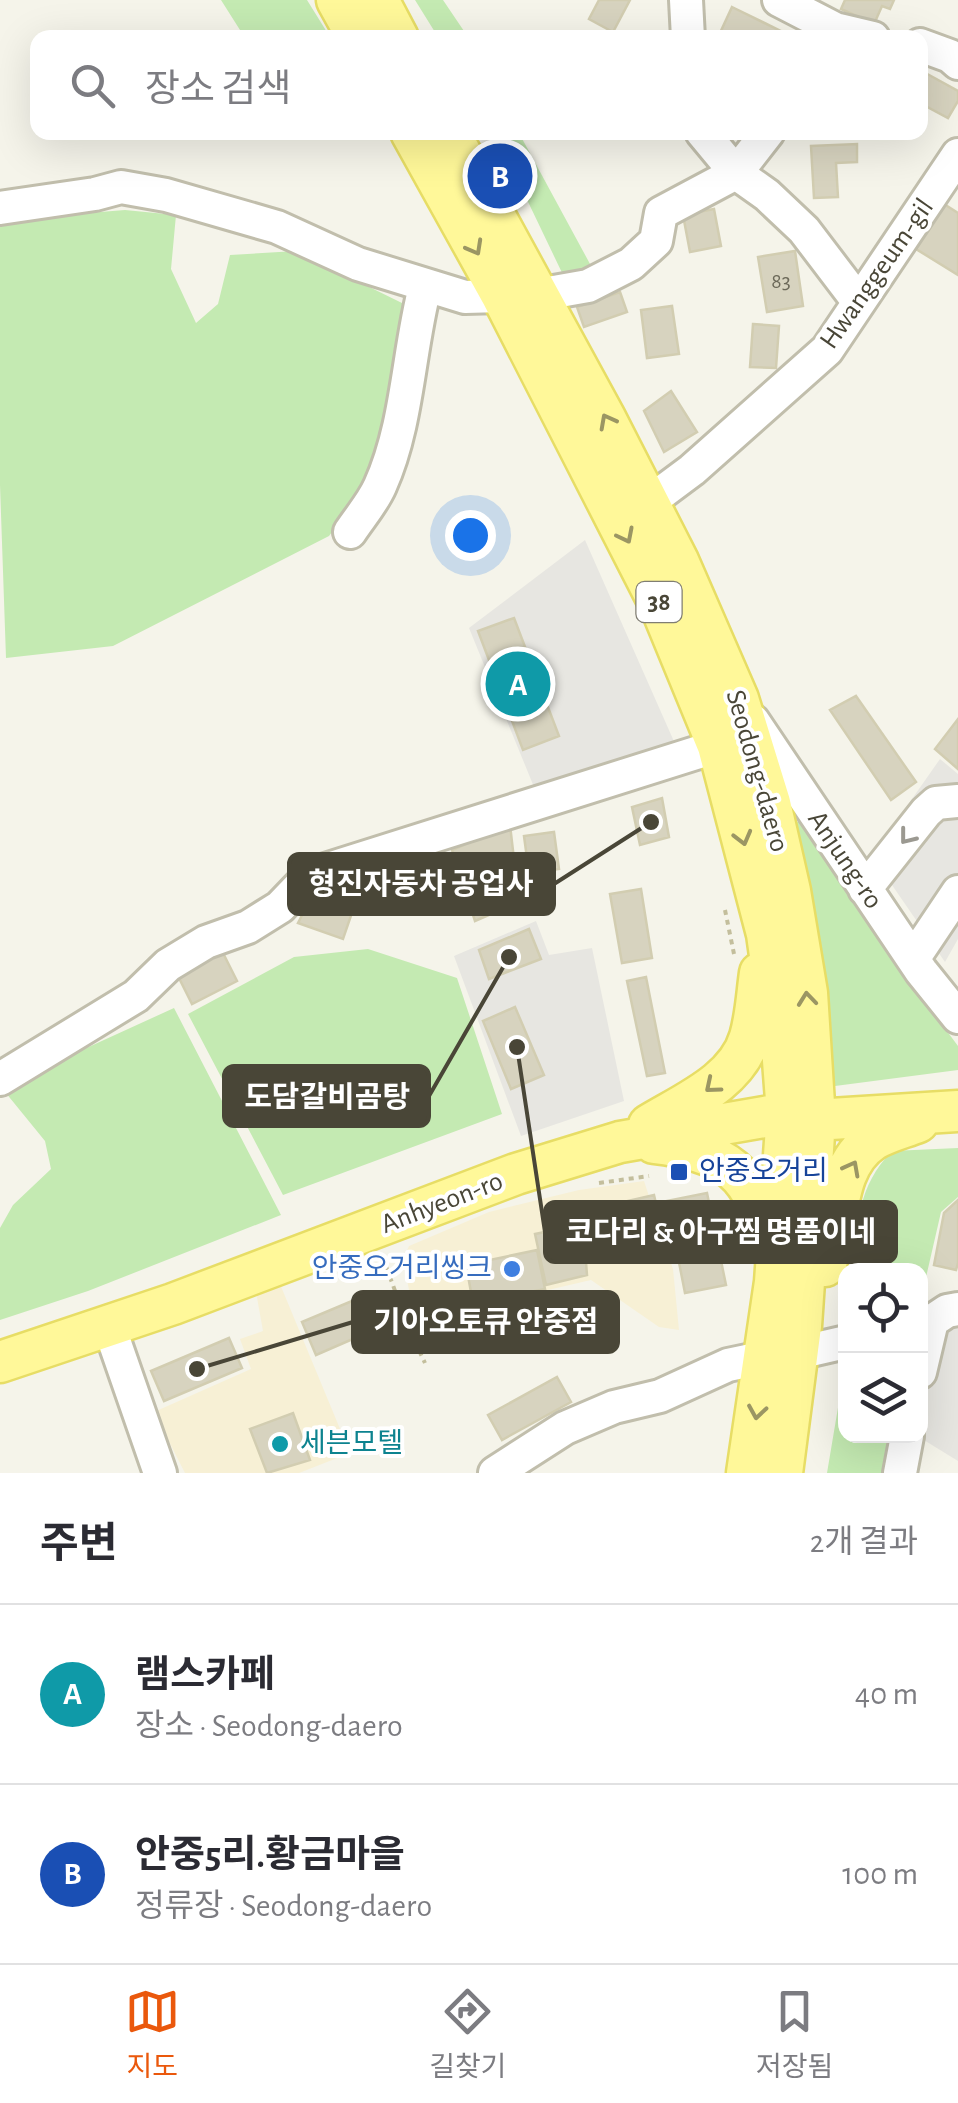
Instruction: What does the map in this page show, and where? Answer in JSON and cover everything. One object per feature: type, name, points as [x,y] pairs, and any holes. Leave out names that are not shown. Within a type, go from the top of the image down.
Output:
[{"type":"main road","points":[[337,0],[354,30]]},
{"type":"main road","points":[[378,0],[394,30]]},
{"type":"main road","name":"Seodong-daero","points":[[416,140],[649,502],[707,622],[738,699],[770,803],[807,993],[806,1110],[782,1473]]},
{"type":"main road","name":"Seodong-daero","points":[[453,140],[660,605],[718,746],[751,944],[806,1110],[775,1282],[789,1346],[748,1473]]},
{"type":"main road","points":[[620,1142],[704,1094],[730,1071],[750,1040],[751,944]]},
{"type":"main road","points":[[789,1346],[828,1256],[840,1195],[858,1155],[870,1142],[954,1102]]},
{"type":"main road","name":"Anhyeon-ro","points":[[0,1362],[375,1230],[516,1174],[620,1142],[806,1110],[954,1102]]},
{"type":"main road","points":[[620,1142],[702,1151],[734,1168],[760,1210],[775,1282]]},
{"type":"street","points":[[686,0],[688,30]]},
{"type":"street","points":[[779,0],[827,30]]},
{"type":"street","points":[[709,140],[736,173],[804,230],[858,300]]},
{"type":"street","points":[[0,208],[96,194],[122,186],[277,227],[358,264],[425,287],[465,297],[519,295],[588,286],[630,264],[656,241],[661,213],[736,173],[762,140]]},
{"type":"street","name":"Hwanggeum-gil","points":[[649,502],[692,470],[826,350],[958,155]]},
{"type":"street","points":[[350,532],[380,487],[395,439],[412,335],[425,287]]},
{"type":"street","name":"Anjung-ro","points":[[738,699],[913,959],[958,1017]]},
{"type":"street","points":[[0,1079],[136,996],[168,966],[206,942],[248,927],[280,907],[322,871],[718,746]]},
{"type":"street","points":[[865,889],[926,812],[936,803],[958,802]]},
{"type":"street","points":[[913,959],[958,892]]},
{"type":"street","points":[[926,1353],[937,1318]]},
{"type":"street","points":[[109,1326],[160,1473]]},
{"type":"street","points":[[495,1473],[581,1421],[614,1407],[660,1396],[728,1366],[789,1346],[838,1343]]},
{"type":"street","points":[[900,1473],[906,1443]]},
{"type":"path","points":[[724,900],[751,944]]},
{"type":"path","points":[[590,1185],[662,1174]]},
{"type":"path","points":[[375,1230],[408,1329],[424,1363]]},
{"type":"shaded area","points":[[585,540],[676,746],[534,787],[469,628]]},
{"type":"shaded area","points":[[940,759],[958,774],[958,939],[945,962],[872,856]]},
{"type":"shaded area","points":[[536,921],[549,955],[592,948],[624,1101],[521,1136],[454,956]]},
{"type":"shaded area","points":[[644,1181],[673,1269],[679,1330],[659,1327],[591,1280],[441,1315],[425,1313],[409,1290],[403,1260],[409,1246],[489,1212],[579,1190]]},
{"type":"shaded area","name":"세븐모텔","points":[[280,1284],[350,1453],[299,1473],[185,1473],[154,1412],[251,1369],[240,1339],[263,1331],[256,1292]]},
{"type":"shaded area","points":[[958,1322],[958,1461],[928,1443],[928,1389],[935,1352],[950,1327]]},
{"type":"green space","points":[[221,0],[307,0],[326,30],[240,30]]},
{"type":"green space","points":[[415,0],[443,0],[463,30],[434,30]]},
{"type":"green space","points":[[498,140],[523,140],[596,275],[565,279]]},
{"type":"green space","points":[[125,210],[176,215],[171,269],[196,323],[218,304],[230,255],[296,251],[404,304],[389,420],[365,488],[329,536],[113,646],[6,658],[0,485],[0,220]]},
{"type":"green space","points":[[804,820],[958,1046],[958,1070],[835,1086],[824,993],[789,824]]},
{"type":"green space","points":[[368,949],[457,978],[502,1114],[283,1195],[188,1014],[294,957]]},
{"type":"green space","points":[[174,1008],[281,1215],[88,1291],[0,1320],[0,1228],[13,1205],[51,1169],[45,1141],[1,1087]]},
{"type":"green space","points":[[958,1148],[958,1197],[941,1212],[928,1269],[928,1263],[853,1263],[866,1192],[892,1151]]},
{"type":"green space","points":[[838,1408],[838,1443],[896,1443],[890,1473],[827,1473]]},
{"type":"building","points":[[599,0],[630,0],[614,30],[589,19]]},
{"type":"building","points":[[845,0],[894,0],[890,9],[882,6],[874,24],[841,9]]},
{"type":"building","points":[[732,7],[779,30],[721,30]]},
{"type":"building","points":[[928,74],[958,91],[958,101],[948,118],[928,107]]},
{"type":"building","points":[[857,144],[857,162],[836,163],[838,197],[814,198],[811,146]]},
{"type":"building","points":[[944,204],[958,213],[958,275],[916,249]]},
{"type":"building","points":[[714,209],[721,246],[690,252],[683,215]]},
{"type":"building","points":[[795,251],[803,306],[767,312],[758,257]]},
{"type":"building","points":[[620,292],[627,312],[584,327],[577,307]]},
{"type":"building","points":[[672,306],[679,354],[647,358],[641,310]]},
{"type":"building","points":[[753,324],[779,326],[776,368],[750,367]]},
{"type":"building","points":[[671,391],[697,432],[664,452],[644,411]]},
{"type":"building","points":[[514,618],[559,736],[523,750],[478,631]]},
{"type":"building","points":[[856,696],[916,782],[891,800],[830,710]]},
{"type":"building","points":[[958,719],[958,769],[935,749]]},
{"type":"building","points":[[662,798],[669,837],[640,845],[632,807]]},
{"type":"building","points":[[510,825],[519,902],[475,921],[452,850]]},
{"type":"building","points":[[554,832],[559,869],[529,873],[524,836]]},
{"type":"building","points":[[316,888],[356,901],[343,939],[298,923]]},
{"type":"building","points":[[641,889],[652,958],[622,963],[610,894]]},
{"type":"building","points":[[529,929],[541,959],[489,979],[479,950]]},
{"type":"building","points":[[220,947],[237,981],[192,1004],[175,970]]},
{"type":"building","points":[[646,977],[665,1073],[647,1076],[627,981]]},
{"type":"building","points":[[515,1007],[544,1075],[511,1089],[483,1021]]},
{"type":"building","points":[[707,1193],[726,1285],[685,1293],[667,1201]]},
{"type":"building","points":[[654,1195],[666,1247],[605,1261],[593,1209]]},
{"type":"building","points":[[958,1200],[956,1270],[934,1265],[944,1213]]},
{"type":"building","points":[[583,1224],[587,1275],[546,1285],[535,1234]]},
{"type":"building","points":[[537,1250],[545,1289],[473,1303],[466,1265]]},
{"type":"building","points":[[364,1296],[378,1328],[316,1355],[302,1322]]},
{"type":"building","points":[[229,1338],[242,1368],[164,1401],[151,1371]]},
{"type":"building","points":[[557,1377],[571,1402],[502,1440],[488,1415]]},
{"type":"building","name":"세븐모텔","points":[[293,1413],[310,1460],[267,1473],[250,1429]]},
{"type":"place","name":"안중5리.황금마을","points":[[500,176]]},
{"type":"place","name":"램스카페","points":[[518,684]]},
{"type":"place","name":"형진자동차 공업사","points":[[651,822]]},
{"type":"place","name":"도담갈비곰탕","points":[[509,957]]},
{"type":"place","name":"코다리 & 아구찜 명품이네","points":[[517,1047]]},
{"type":"place","name":"안중오거리","points":[[679,1172]]},
{"type":"place","name":"안중오거리씽크","points":[[512,1269]]},
{"type":"place","name":"기아오토큐 안중점","points":[[197,1369]]},
{"type":"place","name":"세븐모텔","points":[[280,1444]]}]
